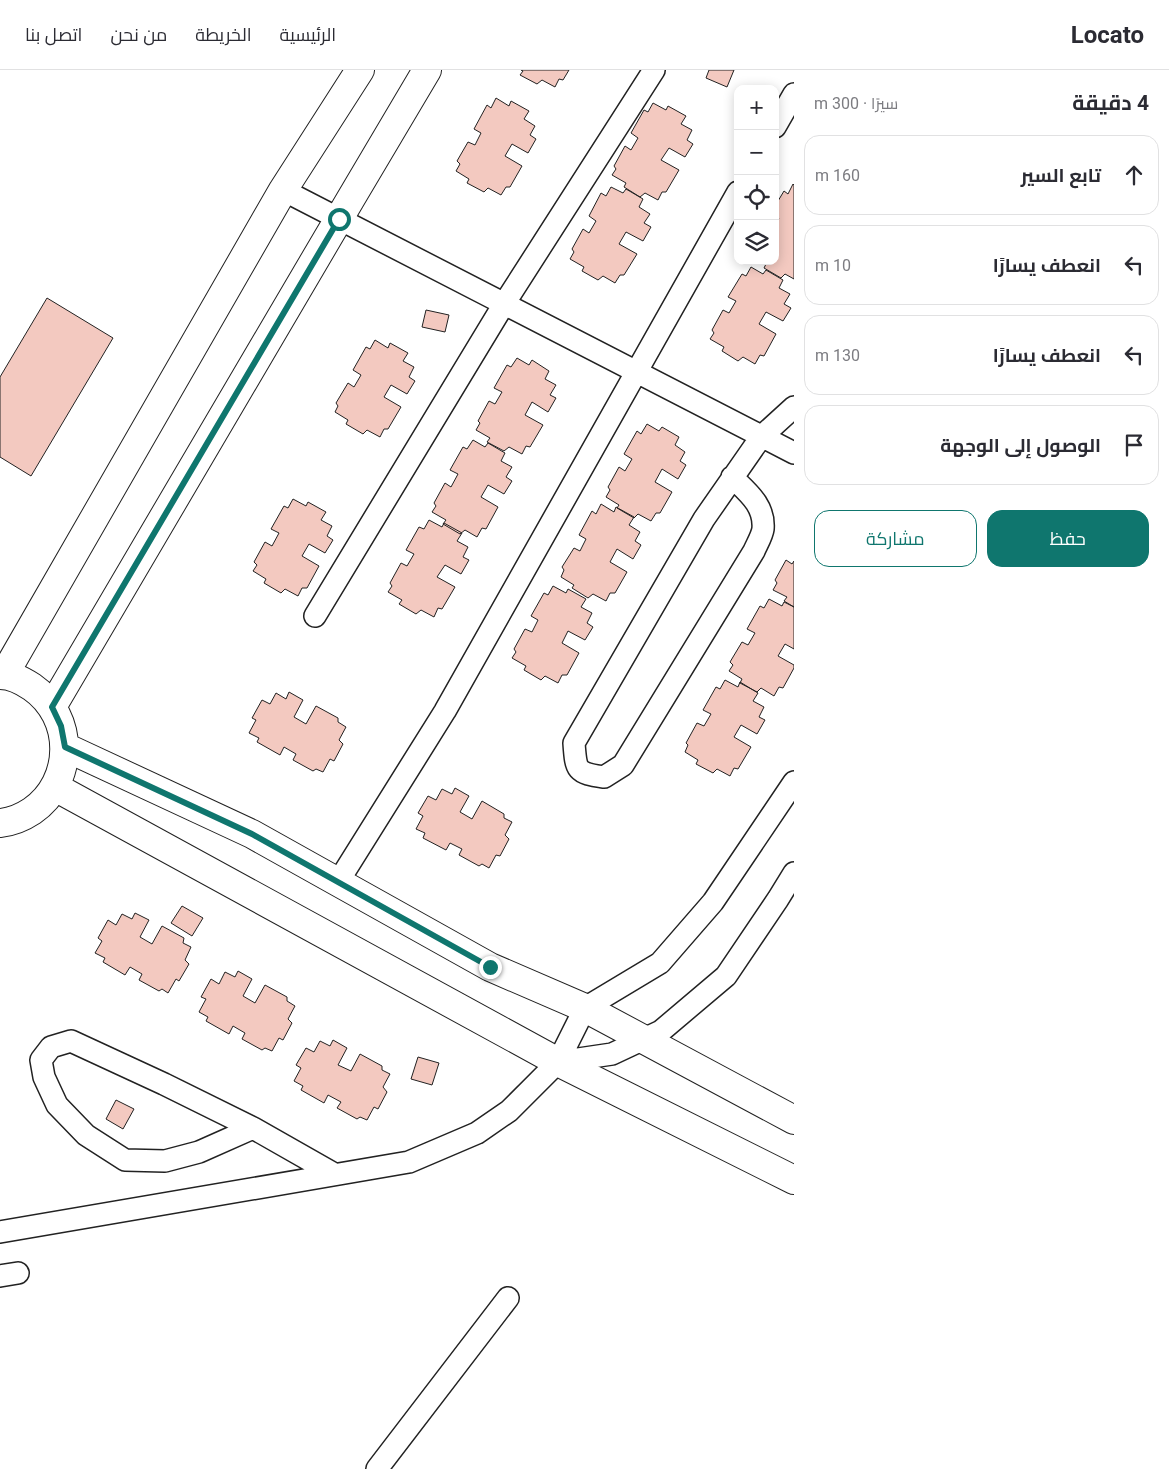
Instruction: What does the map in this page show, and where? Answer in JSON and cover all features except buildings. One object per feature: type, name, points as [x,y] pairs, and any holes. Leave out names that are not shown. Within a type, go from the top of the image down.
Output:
[{"type":"street","points":[[0,823],[24,816],[40,805],[55,787],[63,768],[65,747],[61,726],[52,707],[39,692],[23,681],[2,675],[283,190],[360,70]]},
{"type":"street","points":[[52,707],[427,70]]},
{"type":"street","points":[[315,616],[504,304],[654,70]]},
{"type":"street","points":[[779,120],[794,94]]},
{"type":"street","points":[[283,190],[794,453]]},
{"type":"street","points":[[338,882],[445,710],[734,199]]},
{"type":"street","points":[[732,477],[761,510],[763,530],[754,551],[623,765],[604,777],[585,774],[575,764],[574,743],[704,519],[732,477],[761,437],[794,407]]},
{"type":"street","points":[[65,747],[252,834],[490,967],[585,1008],[794,1120]]},
{"type":"street","points":[[0,1232],[409,1162],[477,1133],[509,1110],[558,1062],[585,1008],[660,963],[713,902],[794,782]]},
{"type":"street","points":[[55,787],[558,1062],[794,1180]]},
{"type":"street","points":[[558,1062],[612,1054],[661,1031],[726,976],[794,873]]},
{"type":"street","points":[[252,1128],[199,1152],[165,1162],[125,1160],[86,1134],[57,1105],[44,1077],[41,1060],[51,1047],[70,1041],[164,1084],[252,1128],[334,1174]]},
{"type":"street","points":[[381,1468],[508,1298]]},
{"type":"route","points":[[339,219],[52,707],[61,726],[65,747],[252,834],[490,967]]}]
